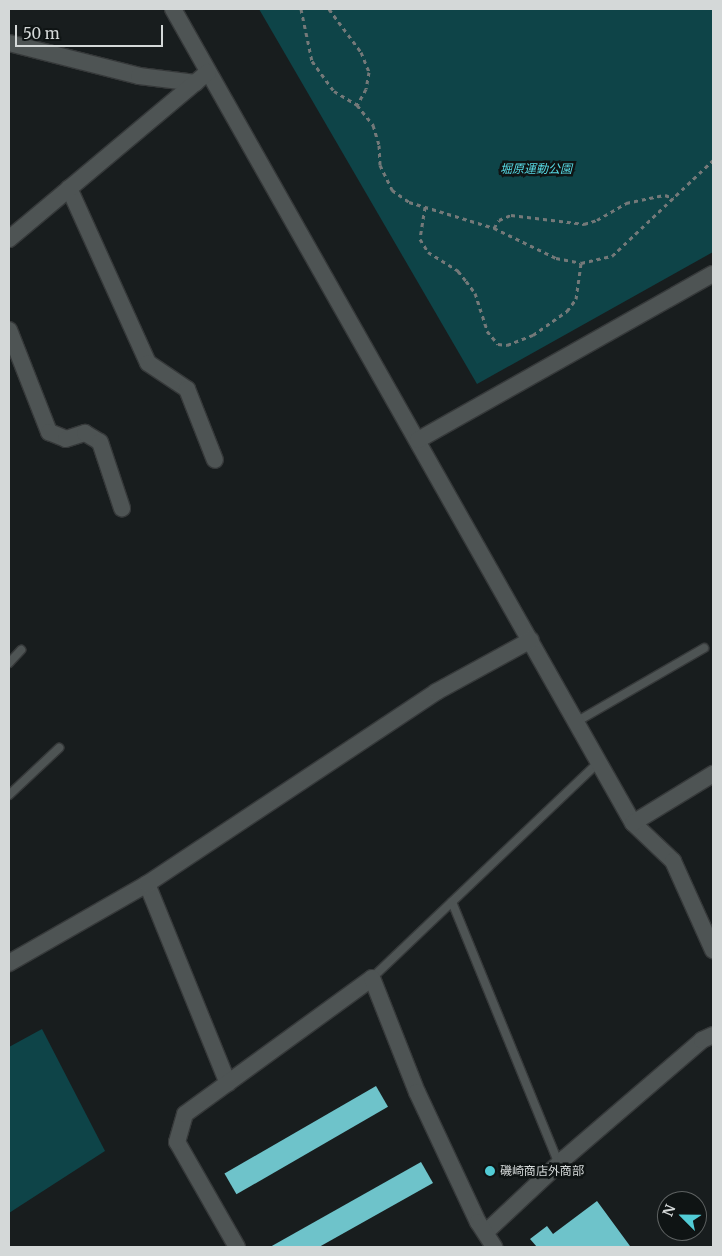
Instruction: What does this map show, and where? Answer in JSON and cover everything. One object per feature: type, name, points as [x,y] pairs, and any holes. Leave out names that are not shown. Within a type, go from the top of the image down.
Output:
[{"type":"street","points":[[173,9],[202,78],[418,440],[633,823],[673,861],[713,950]]},
{"type":"street","points":[[9,43],[139,76],[202,78]]},
{"type":"street","points":[[9,239],[202,78]]},
{"type":"street","points":[[69,188],[148,363],[187,389],[215,460]]},
{"type":"street","points":[[418,440],[713,274]]},
{"type":"street","points":[[9,330],[49,432],[66,439],[85,433],[100,442],[122,508]]},
{"type":"street","points":[[9,963],[147,884],[436,692],[530,640]]},
{"type":"street","points":[[633,823],[713,774]]},
{"type":"street","points":[[147,884],[228,1083]]},
{"type":"street","points":[[237,1247],[176,1142],[185,1114],[372,978],[417,1092],[478,1222],[487,1231],[494,1247]]},
{"type":"street","points":[[487,1231],[500,1215],[702,1040],[713,1035]]},
{"type":"lane","points":[[576,722],[704,648]]},
{"type":"lane","points":[[9,663],[22,650]]},
{"type":"lane","points":[[9,795],[59,748]]},
{"type":"lane","points":[[372,978],[599,762]]},
{"type":"lane","points":[[452,902],[559,1164]]},
{"type":"path","points":[[301,9],[312,61],[334,90],[357,105],[373,125],[379,145],[380,165],[392,190],[409,202],[494,228],[556,258],[581,263],[612,256],[713,160]]},
{"type":"path","points":[[329,9],[361,52],[369,72],[366,89],[357,105]]},
{"type":"path","points":[[494,228],[499,220],[511,215],[584,224],[626,203],[665,195],[673,198]]},
{"type":"path","points":[[425,207],[420,239],[428,252],[458,271],[466,281],[475,294],[487,331],[498,344],[507,345],[533,335],[567,311],[576,298],[581,263]]},
{"type":"green space","name":"堀原運動公園","points":[[259,9],[713,9],[713,252],[477,384]]},
{"type":"green space","points":[[42,1029],[105,1151],[9,1213],[9,1047]]},
{"type":"building","points":[[376,1086],[388,1107],[236,1194],[224,1174]]},
{"type":"building","points":[[421,1162],[433,1183],[319,1247],[270,1247]]},
{"type":"building","points":[[597,1201],[630,1246],[537,1247],[530,1239],[547,1226],[553,1234]]},
{"type":"place","name":"磯崎商店外商部","points":[[490,1171]]}]
